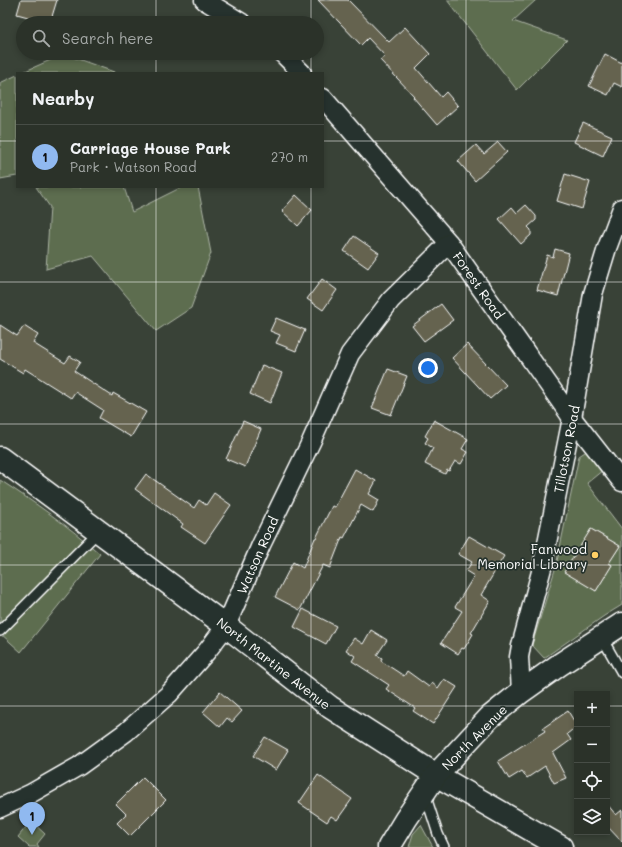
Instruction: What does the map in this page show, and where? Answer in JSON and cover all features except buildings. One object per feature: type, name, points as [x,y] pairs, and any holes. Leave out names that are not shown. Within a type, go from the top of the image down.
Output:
[{"type":"main road","name":"North Martine Avenue","points":[[0,458],[226,626],[430,784],[561,847]]},
{"type":"main road","name":"North Avenue","points":[[389,847],[430,784],[490,717],[521,692],[622,624]]},
{"type":"street","points":[[204,0],[230,16]]},
{"type":"street","points":[[289,60],[301,72]]},
{"type":"street","name":"Forest Road","points":[[324,99],[449,243],[572,418],[622,482]]},
{"type":"street","name":"Tillotson Road","points":[[521,692],[519,657],[542,568],[572,418],[593,294],[607,248],[622,208]]},
{"type":"street","name":"Watson Road","points":[[0,808],[30,794],[79,766],[126,732],[169,694],[207,651],[226,626],[261,545],[311,442],[350,354],[391,300],[449,243]]},
{"type":"lane","points":[[0,631],[99,531]]},
{"type":"lane","points":[[602,638],[622,673]]},
{"type":"lane","points":[[430,784],[438,834],[444,847]]},
{"type":"green space","points":[[447,0],[536,0],[513,21],[567,40],[517,90]]},
{"type":"green space","points":[[50,60],[81,60],[114,72],[23,72]]},
{"type":"green space","points":[[16,75],[16,176],[0,179],[0,83]]},
{"type":"green space","points":[[37,188],[124,188],[132,212],[180,188],[198,188],[211,253],[191,308],[156,331],[93,256],[46,269],[50,207]]},
{"type":"green space","points":[[588,450],[603,470],[587,483],[622,529],[622,605],[544,658],[532,645],[556,566],[579,456]],"holes":[[[591,529],[620,546],[609,563],[612,565],[596,591],[565,572]]]},
{"type":"green space","points":[[0,480],[64,524],[100,554],[21,652],[0,633]]},
{"type":"green space","points":[[31,821],[45,834],[37,844],[39,847],[29,847],[18,837]]},
{"type":"green space","points":[[421,825],[433,847],[409,847],[413,834]]},
{"type":"place","name":"Fanwood Memorial Library","points":[[595,555]]},
{"type":"place","name":"Carriage House Park","points":[[32,835]]}]
